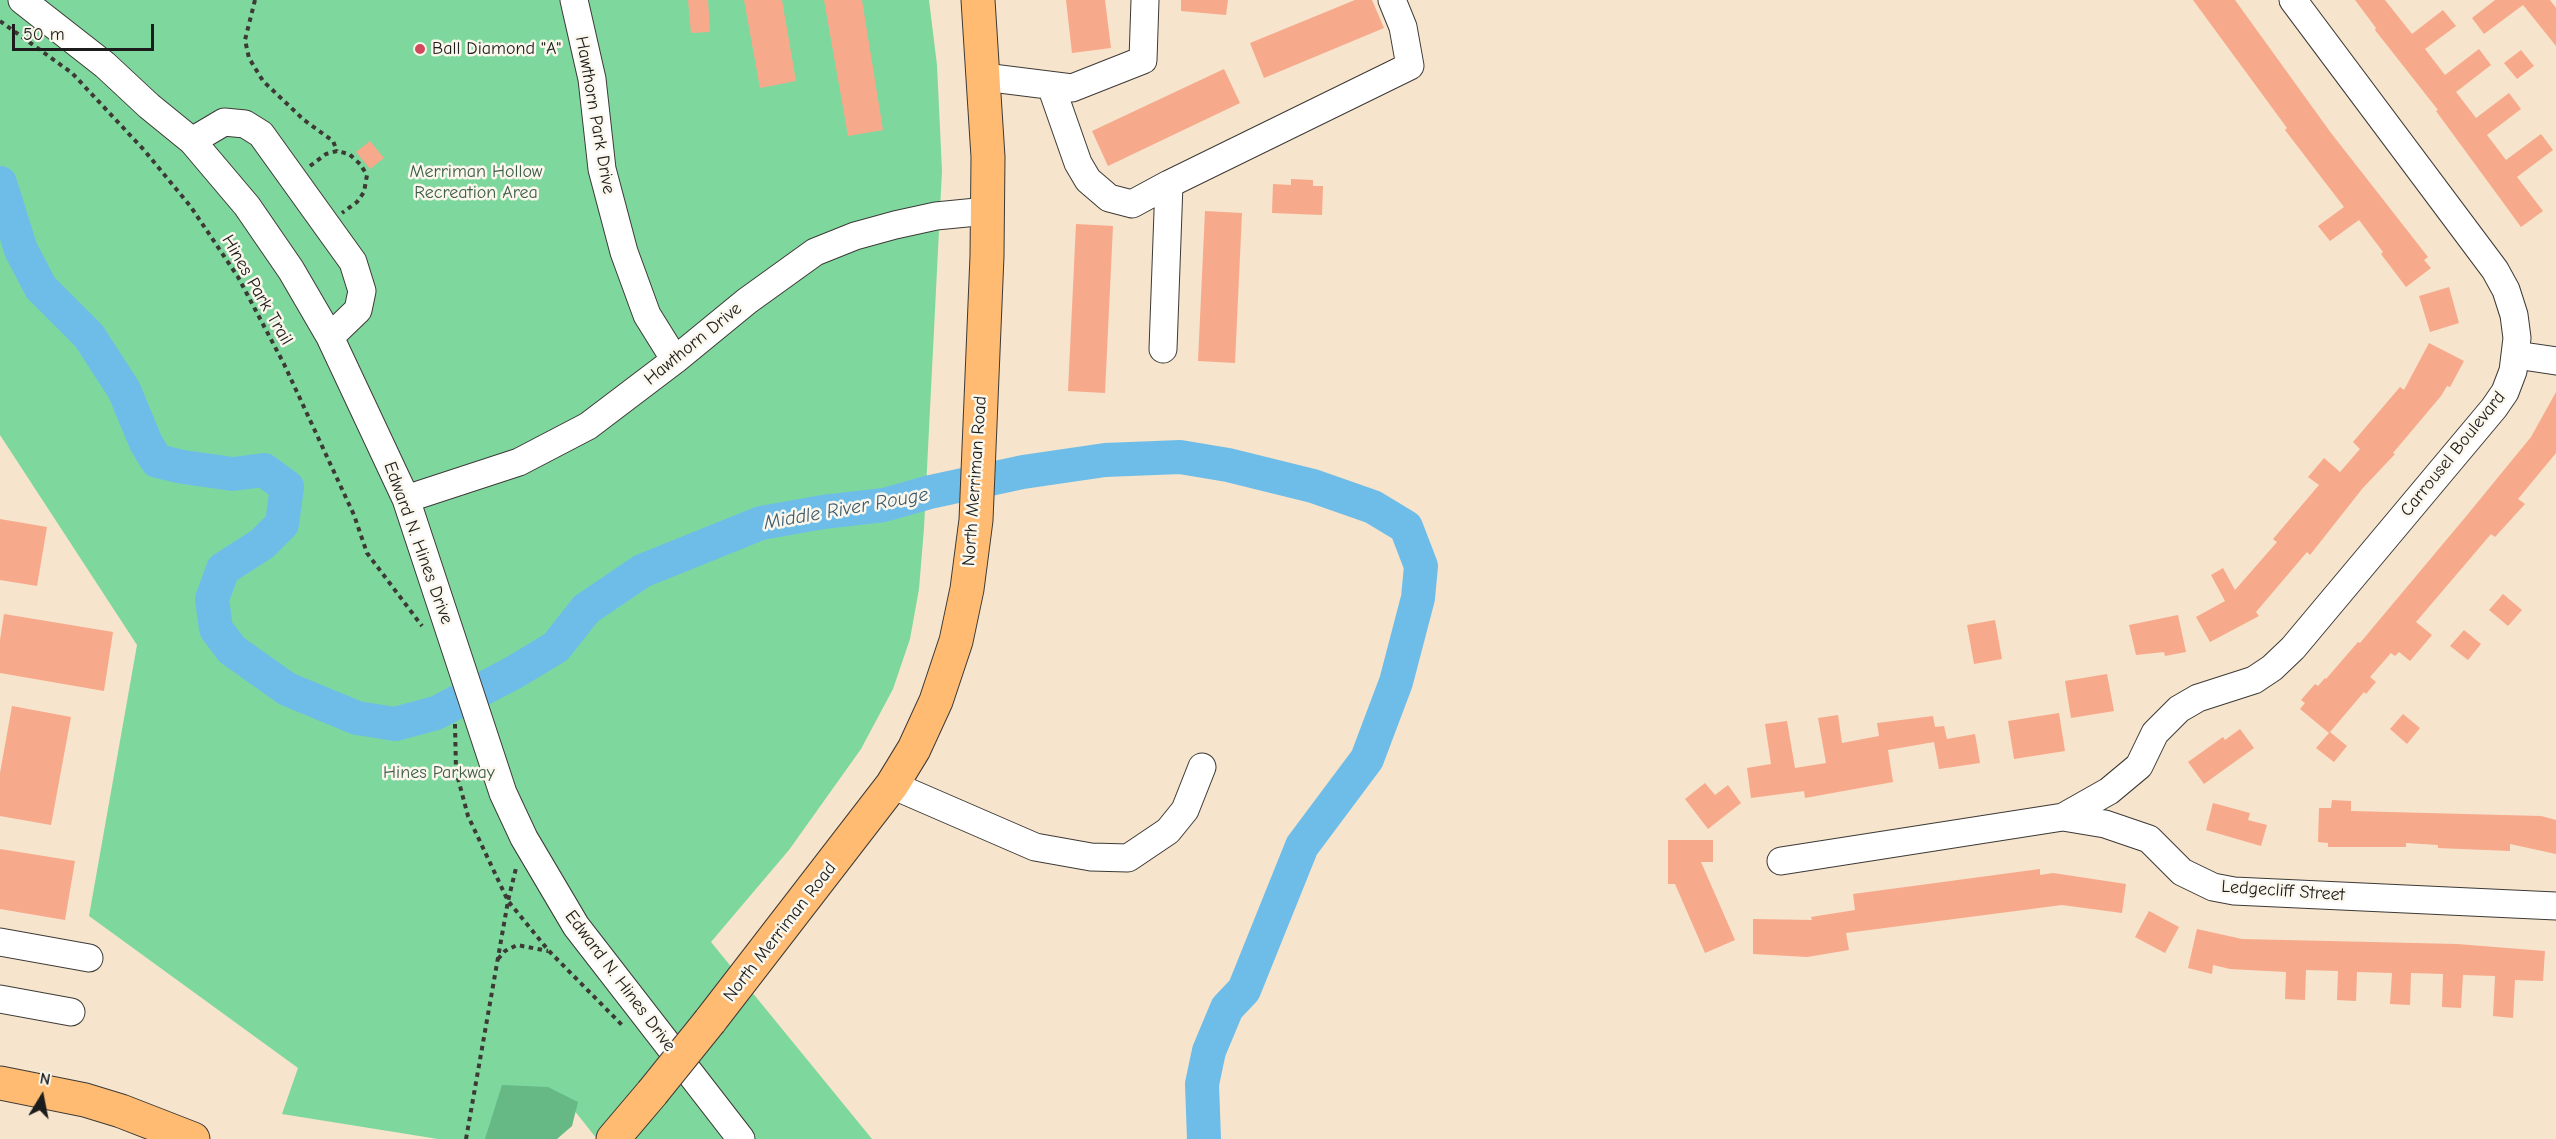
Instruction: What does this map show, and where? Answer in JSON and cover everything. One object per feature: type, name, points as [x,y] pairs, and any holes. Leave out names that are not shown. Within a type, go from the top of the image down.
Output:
[{"type":"main road","name":"North Merriman Road","points":[[613,1139],[710,1021],[892,785],[914,749],[947,671],[967,590],[976,520],[988,157],[978,0]]},
{"type":"main road","points":[[0,1083],[85,1100],[150,1121],[193,1139]]},
{"type":"street","name":"Edward N. Hines Drive","points":[[22,0],[105,65],[149,106],[192,141],[247,206],[291,270],[330,337],[405,499],[434,624],[472,702],[502,793],[524,838],[576,926],[741,1139]]},
{"type":"street","name":"Hawthorn Park Drive","points":[[574,0],[592,79],[602,170],[624,252],[647,315],[675,360]]},
{"type":"street","points":[[984,77],[1072,88],[1143,60],[1145,0]]},
{"type":"street","points":[[1051,86],[1078,163],[1088,180],[1109,198],[1132,204],[1410,66],[1403,27],[1392,0]]},
{"type":"street","name":"Carrousel Boulevard","points":[[2063,817],[2109,790],[2139,766],[2155,733],[2179,709],[2198,698],[2254,680],[2272,668],[2293,648],[2494,408],[2505,392],[2513,371],[2516,355],[2514,315],[2506,290],[2494,270],[2293,0]]},
{"type":"street","points":[[192,141],[225,122],[245,124],[261,134],[352,262],[362,291],[358,310],[330,337]]},
{"type":"street","points":[[1163,349],[1169,184]]},
{"type":"street","name":"Hawthorn Drive","points":[[405,499],[519,462],[588,426],[675,360],[747,301],[815,252],[855,236],[895,225],[936,216],[987,211]]},
{"type":"street","points":[[2516,355],[2556,361]]},
{"type":"street","points":[[892,785],[1035,847],[1091,857],[1128,858],[1168,831],[1185,810],[1202,767]]},
{"type":"street","name":"Ledgecliff Street","points":[[1781,861],[2063,817],[2105,824],[2149,839],[2182,872],[2213,887],[2234,891],[2556,906]]},
{"type":"street","points":[[0,942],[89,958]]},
{"type":"street","points":[[0,999],[71,1012]]},
{"type":"path","points":[[255,0],[244,39],[249,58],[263,81],[304,120],[333,141],[337,152]]},
{"type":"path","name":"Hines Park Trail","points":[[0,21],[72,73],[144,150],[191,207],[238,277],[284,364],[354,514],[367,553],[434,624]]},
{"type":"path","points":[[306,169],[326,154],[337,152],[349,154],[360,164],[367,175],[364,192],[357,202],[342,213]]},
{"type":"path","points":[[466,1139],[508,901],[524,838]]},
{"type":"path","points":[[497,960],[505,951],[517,945],[549,951]]},
{"type":"green space","name":"Hines Parkway","points":[[0,0],[929,0],[937,65],[942,171],[924,528],[919,589],[910,639],[893,689],[861,749],[789,850],[711,942],[872,1139],[597,1139],[570,1105],[540,1139],[438,1139],[282,1114],[298,1068],[89,916],[137,645],[0,435]]},
{"type":"green space","points":[[502,1085],[548,1087],[578,1102],[572,1126],[557,1139],[485,1139]]},
{"type":"building","points":[[688,0],[708,0],[710,32],[691,33]]},
{"type":"building","points":[[744,0],[782,0],[796,81],[760,88]]},
{"type":"building","points":[[824,0],[862,0],[883,130],[848,136]]},
{"type":"building","points":[[1066,0],[1105,0],[1111,48],[1072,53]]},
{"type":"building","points":[[1181,0],[1228,0],[1226,15],[1181,11]]},
{"type":"building","points":[[1355,0],[1372,0],[1384,28],[1264,78],[1250,43]]},
{"type":"building","points":[[2193,0],[2235,0],[2331,133],[2428,257],[2424,260],[2431,268],[2406,287],[2359,220],[2330,241],[2318,226],[2344,207],[2285,130],[2287,128]]},
{"type":"building","points":[[2355,0],[2385,0],[2412,34],[2443,10],[2456,26],[2425,49],[2445,75],[2479,49],[2491,65],[2456,92],[2476,118],[2509,93],[2521,109],[2487,135],[2506,160],[2541,134],[2553,150],[2517,177],[2543,211],[2521,227],[2436,111],[2438,110],[2375,30],[2376,28]]},
{"type":"building","points":[[2495,0],[2550,0],[2556,8],[2556,46],[2523,5],[2484,34],[2472,18]]},
{"type":"building","points":[[2521,50],[2534,66],[2517,79],[2504,63]]},
{"type":"building","points":[[1224,69],[1240,103],[1108,166],[1092,131]]},
{"type":"building","points":[[370,141],[384,158],[370,169],[356,152]]},
{"type":"building","points":[[1291,179],[1313,180],[1313,186],[1323,186],[1322,215],[1272,213],[1273,184],[1291,185]]},
{"type":"building","points":[[1205,211],[1242,213],[1235,363],[1198,361]]},
{"type":"building","points":[[1076,224],[1113,226],[1105,393],[1068,391]]},
{"type":"building","points":[[2449,287],[2459,323],[2430,332],[2419,296]]},
{"type":"building","points":[[2429,343],[2464,361],[2450,387],[2447,386],[2393,453],[2395,454],[2362,489],[2310,555],[2307,552],[2256,612],[2259,616],[2210,642],[2196,617],[2225,601],[2211,575],[2223,568],[2235,590],[2277,542],[2273,539],[2319,485],[2308,477],[2324,458],[2340,472],[2360,449],[2353,442],[2400,387],[2404,390]]},
{"type":"building","points":[[2556,392],[2556,453],[2518,499],[2525,504],[2495,537],[2491,534],[2416,622],[2432,635],[2410,661],[2399,652],[2395,656],[2391,653],[2370,677],[2376,682],[2366,694],[2364,692],[2330,732],[2347,746],[2334,762],[2316,748],[2329,733],[2300,709],[2305,703],[2301,700],[2315,684],[2318,686],[2326,679],[2358,642],[2360,643],[2468,514],[2531,437]]},
{"type":"building","points":[[0,519],[47,527],[37,586],[0,580]]},
{"type":"building","points":[[2503,594],[2522,610],[2508,626],[2489,610]]},
{"type":"building","points":[[4,614],[113,632],[104,691],[0,673],[0,640]]},
{"type":"building","points":[[2178,615],[2186,652],[2165,656],[2164,652],[2136,655],[2129,625]]},
{"type":"building","points":[[1995,620],[2002,659],[1974,664],[1967,625]]},
{"type":"building","points":[[2464,630],[2481,644],[2468,660],[2450,646]]},
{"type":"building","points":[[2107,674],[2114,711],[2071,718],[2065,681]]},
{"type":"building","points":[[12,706],[71,717],[51,825],[0,816],[0,773]]},
{"type":"building","points":[[2059,713],[2065,751],[2014,759],[2008,721]]},
{"type":"building","points":[[2403,714],[2420,728],[2407,744],[2390,729]]},
{"type":"building","points":[[1838,715],[1842,743],[1879,736],[1877,723],[1933,716],[1935,727],[1944,726],[1947,739],[1975,734],[1980,763],[1939,769],[1934,742],[1888,750],[1893,782],[1805,798],[1804,791],[1751,798],[1747,768],[1771,764],[1765,724],[1787,721],[1795,768],[1826,763],[1818,718]]},
{"type":"building","points":[[2240,729],[2254,748],[2204,784],[2188,762],[2223,737],[2225,740]]},
{"type":"building","points":[[1705,783],[1715,795],[1728,785],[1741,803],[1708,829],[1685,799]]},
{"type":"building","points":[[2332,800],[2351,801],[2351,811],[2541,816],[2556,820],[2556,854],[2510,844],[2510,851],[2438,848],[2438,845],[2406,843],[2406,847],[2328,847],[2328,843],[2318,842],[2319,808],[2331,808]]},
{"type":"building","points":[[2213,803],[2250,813],[2248,820],[2267,825],[2261,846],[2206,830]]},
{"type":"building","points":[[1668,840],[1713,840],[1713,862],[1701,862],[1735,940],[1705,953],[1675,884],[1668,884]]},
{"type":"building","points":[[0,849],[75,861],[65,920],[0,909]]},
{"type":"building","points":[[2040,869],[2040,875],[2053,873],[2126,884],[2122,913],[2062,905],[1846,933],[1849,950],[1807,957],[1753,954],[1753,919],[1812,920],[1811,917],[1855,910],[1853,894]]},
{"type":"building","points":[[2149,911],[2179,927],[2165,953],[2135,937]]},
{"type":"building","points":[[2197,929],[2242,939],[2457,944],[2545,951],[2543,981],[2515,980],[2513,1018],[2493,1016],[2495,976],[2463,975],[2461,1008],[2442,1007],[2443,974],[2411,973],[2410,1005],[2390,1004],[2392,973],[2357,972],[2356,1001],[2337,1000],[2338,971],[2306,970],[2305,1000],[2285,999],[2286,972],[2230,969],[2213,965],[2212,974],[2188,968]]},
{"type":"waterway","name":"Middle River Rouge","points":[[0,183],[21,250],[41,288],[89,336],[124,390],[146,443],[157,461],[233,474],[264,470],[287,487],[282,524],[262,544],[223,569],[212,599],[216,629],[232,650],[287,689],[357,718],[395,724],[436,713],[513,673],[556,647],[586,609],[642,571],[761,523],[823,512],[884,505],[930,492],[1023,472],[1105,460],[1180,457],[1228,465],[1313,486],[1373,507],[1406,527],[1421,566],[1418,598],[1396,682],[1367,759],[1302,846],[1244,990],[1227,1008],[1209,1051],[1202,1084],[1204,1139]]},
{"type":"place","name":"Ball Diamond \"A\"","points":[[420,49]]},
{"type":"park label","name":"Merriman Hollow Recreation Area","points":[[476,182]]}]
